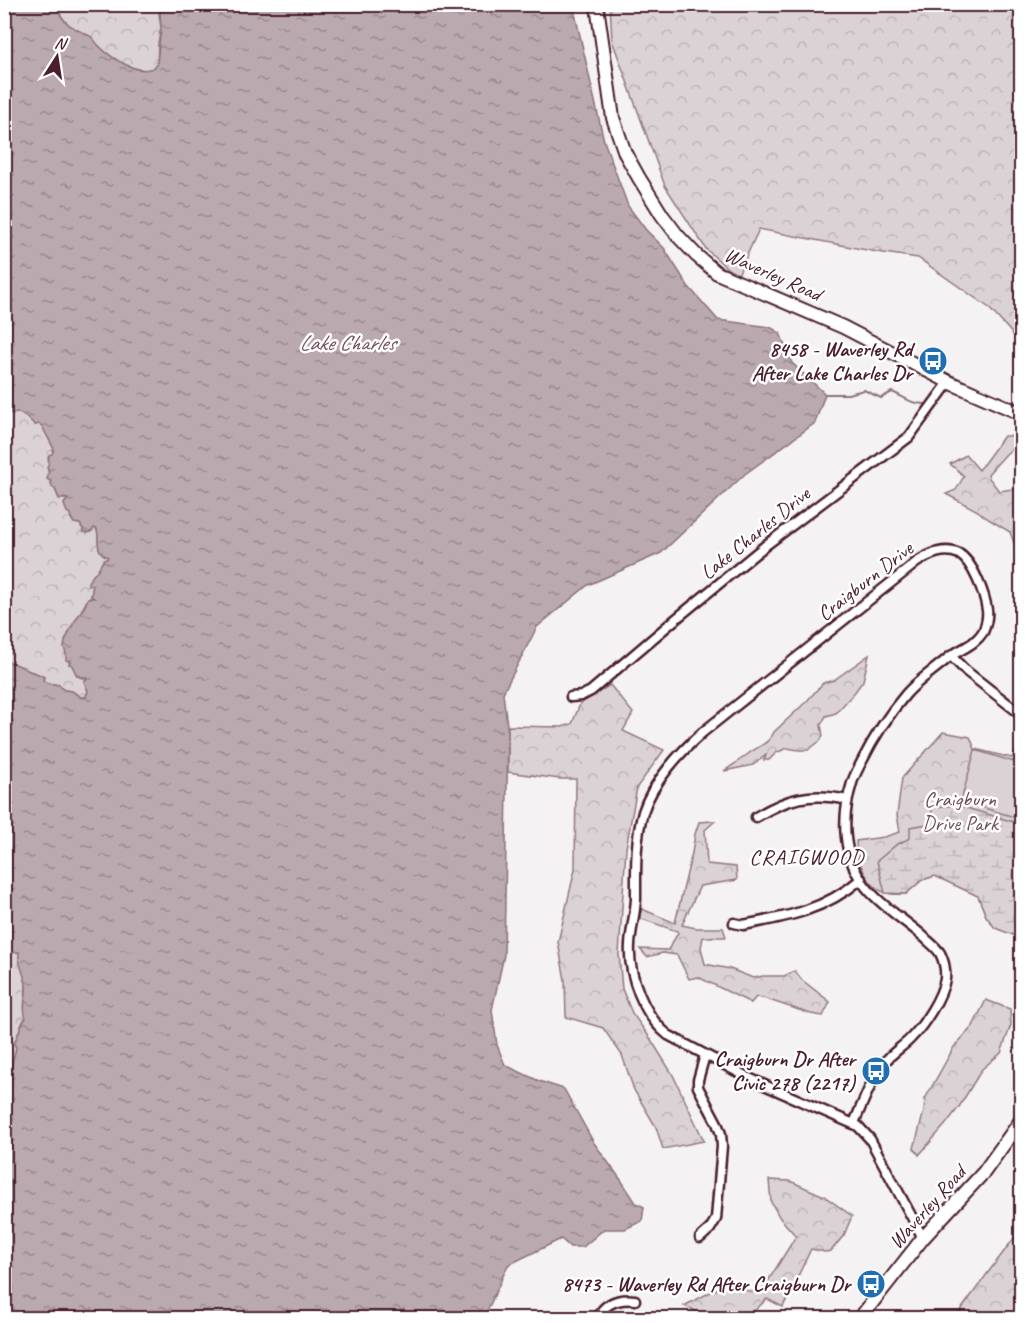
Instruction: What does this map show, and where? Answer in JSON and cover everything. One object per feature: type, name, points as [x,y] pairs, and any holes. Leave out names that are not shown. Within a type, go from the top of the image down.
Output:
[{"type":"main road","name":"Waverley Road","points":[[596,4],[613,118],[626,153],[662,215],[697,256],[717,273],[843,327],[949,382],[1022,414]]},
{"type":"main road","name":"Waverley Road","points":[[860,1318],[923,1238],[984,1172],[1022,1119]]},
{"type":"street","name":"Lake Charles Drive","points":[[571,697],[588,693],[766,545],[904,441],[949,382]]},
{"type":"street","name":"Craigburn Drive","points":[[854,1123],[881,1067],[895,1051],[913,1037],[934,1005],[944,984],[945,970],[935,947],[864,885],[848,853],[845,826],[847,800],[852,780],[887,719],[907,693],[951,656],[968,647],[983,632],[988,610],[971,566],[961,555],[947,551],[931,554],[917,562],[703,732],[673,762],[644,810],[638,837],[636,910],[630,943],[632,969],[640,994],[660,1029],[753,1080],[821,1111],[854,1123],[863,1130],[923,1238]]},
{"type":"street","points":[[951,656],[966,671],[1022,715]]},
{"type":"street","points":[[756,817],[781,804],[803,797],[824,796],[847,800]]},
{"type":"street","points":[[734,923],[743,925],[801,913],[832,899],[861,879]]},
{"type":"street","points":[[700,1238],[710,1229],[716,1219],[722,1146],[717,1124],[698,1087],[705,1055]]},
{"type":"street","points":[[597,1318],[605,1307],[614,1302],[626,1299],[635,1300]]},
{"type":"green space","points":[[57,5],[161,5],[157,65],[143,70],[119,61],[104,51],[90,37],[68,24]]},
{"type":"green space","points":[[610,5],[1013,5],[1022,24],[1021,343],[988,307],[918,258],[759,229],[737,277],[706,249],[665,186],[612,40]]},
{"type":"green space","points":[[5,411],[13,414],[19,413],[35,425],[42,426],[54,449],[48,457],[47,467],[52,487],[59,499],[68,499],[64,504],[67,512],[74,523],[80,524],[83,532],[88,533],[94,528],[97,529],[99,549],[108,557],[104,559],[89,585],[93,585],[91,596],[94,598],[88,598],[70,629],[65,646],[66,654],[71,660],[69,663],[77,676],[87,679],[84,681],[88,691],[86,697],[64,690],[59,685],[47,683],[41,675],[5,661]]},
{"type":"green space","points":[[1004,436],[1015,436],[1021,442],[1007,453],[988,474],[999,491],[1013,489],[1021,491],[1021,562],[1010,532],[946,494],[956,490],[964,476],[950,464],[966,455],[979,470]]},
{"type":"green space","points":[[869,655],[863,681],[836,713],[826,716],[821,725],[823,736],[820,741],[808,750],[787,748],[776,753],[769,760],[764,760],[766,755],[753,765],[724,771],[766,742],[823,683],[834,680]]},
{"type":"green space","points":[[610,685],[633,713],[623,731],[664,750],[637,787],[626,848],[619,954],[622,989],[632,1013],[673,1075],[704,1141],[663,1149],[656,1127],[634,1090],[622,1055],[603,1028],[566,1017],[565,980],[558,942],[575,869],[576,779],[508,772],[508,726],[562,727],[572,724],[580,704]]},
{"type":"green space","name":"Craigburn Drive Park","points":[[943,732],[970,737],[975,749],[1012,758],[1021,739],[1021,938],[995,928],[986,916],[978,896],[935,876],[922,880],[906,894],[892,894],[880,890],[864,872],[858,856],[856,841],[900,832],[897,815],[902,778]]},
{"type":"green space","points":[[975,750],[1021,764],[1021,819],[961,801]]},
{"type":"green space","points":[[956,805],[1021,824],[1021,938],[995,928],[986,916],[978,896],[935,876],[922,880],[906,894],[885,893],[877,861],[896,845],[910,838],[910,827],[928,824],[933,807]]},
{"type":"green space","points":[[715,821],[705,830],[707,864],[736,867],[737,880],[700,886],[682,925],[696,928],[723,928],[726,937],[703,937],[701,948],[705,964],[730,969],[753,978],[784,976],[795,971],[802,980],[830,1002],[823,1016],[763,998],[756,997],[751,1003],[698,977],[689,979],[677,955],[663,953],[647,957],[640,949],[668,950],[678,933],[639,918],[642,909],[675,923],[699,822]]},
{"type":"green space","points":[[4,950],[10,953],[19,952],[26,987],[24,1006],[26,1017],[14,1043],[16,1048],[10,1071],[5,1078],[8,1080],[5,1082],[4,1081]]},
{"type":"green space","points":[[986,1000],[1010,1009],[1011,1025],[1001,1053],[982,1069],[959,1107],[919,1155],[914,1148],[925,1099],[954,1047],[973,1026]]},
{"type":"green space","points":[[769,1180],[790,1181],[824,1196],[852,1216],[844,1235],[831,1251],[811,1249],[783,1307],[767,1299],[750,1315],[751,1318],[708,1318],[684,1306],[724,1285],[760,1294],[796,1236],[780,1218],[771,1202]]},
{"type":"green space","points":[[1021,1229],[1021,1318],[955,1318],[987,1274]]},
{"type":"water","name":"Lake Charles","points":[[5,4],[57,5],[62,17],[69,25],[91,37],[104,51],[119,61],[143,70],[157,65],[161,5],[573,5],[604,141],[628,206],[646,230],[664,248],[688,286],[718,320],[770,327],[780,333],[792,363],[825,394],[815,423],[745,474],[661,553],[588,585],[537,627],[503,693],[508,733],[504,955],[492,1010],[497,1045],[505,1065],[539,1081],[564,1089],[594,1143],[636,1203],[644,1207],[642,1221],[625,1229],[604,1229],[583,1247],[570,1247],[561,1239],[508,1265],[484,1318],[5,1318],[5,1081],[7,1081],[5,1078],[10,1071],[16,1048],[14,1043],[26,1018],[24,1010],[26,989],[19,952],[10,953],[5,950],[5,661],[41,675],[47,683],[59,685],[64,690],[72,691],[80,697],[86,697],[88,691],[84,681],[87,678],[77,674],[69,664],[71,660],[66,660],[65,641],[88,598],[94,598],[91,596],[93,585],[88,585],[88,582],[104,559],[108,557],[99,549],[97,529],[94,528],[88,533],[83,532],[80,524],[74,523],[64,504],[68,499],[59,498],[51,481],[47,479],[49,455],[54,449],[42,426],[35,425],[19,413],[5,411]]},
{"type":"waterway","points":[[825,394],[848,394],[864,390],[881,398],[892,392],[912,402],[926,404]]},
{"type":"place","name":"8458 - Waverley Rd After Lake Charles Dr","points":[[933,361]]},
{"type":"place","name":"Craigburn Dr After Civic 278 (2217)","points":[[876,1071]]},
{"type":"place","name":"8473 - Waverley Rd After Craigburn Dr","points":[[871,1284]]},
{"type":"district","name":"CRAIGWOOD","points":[[807,857]]}]
